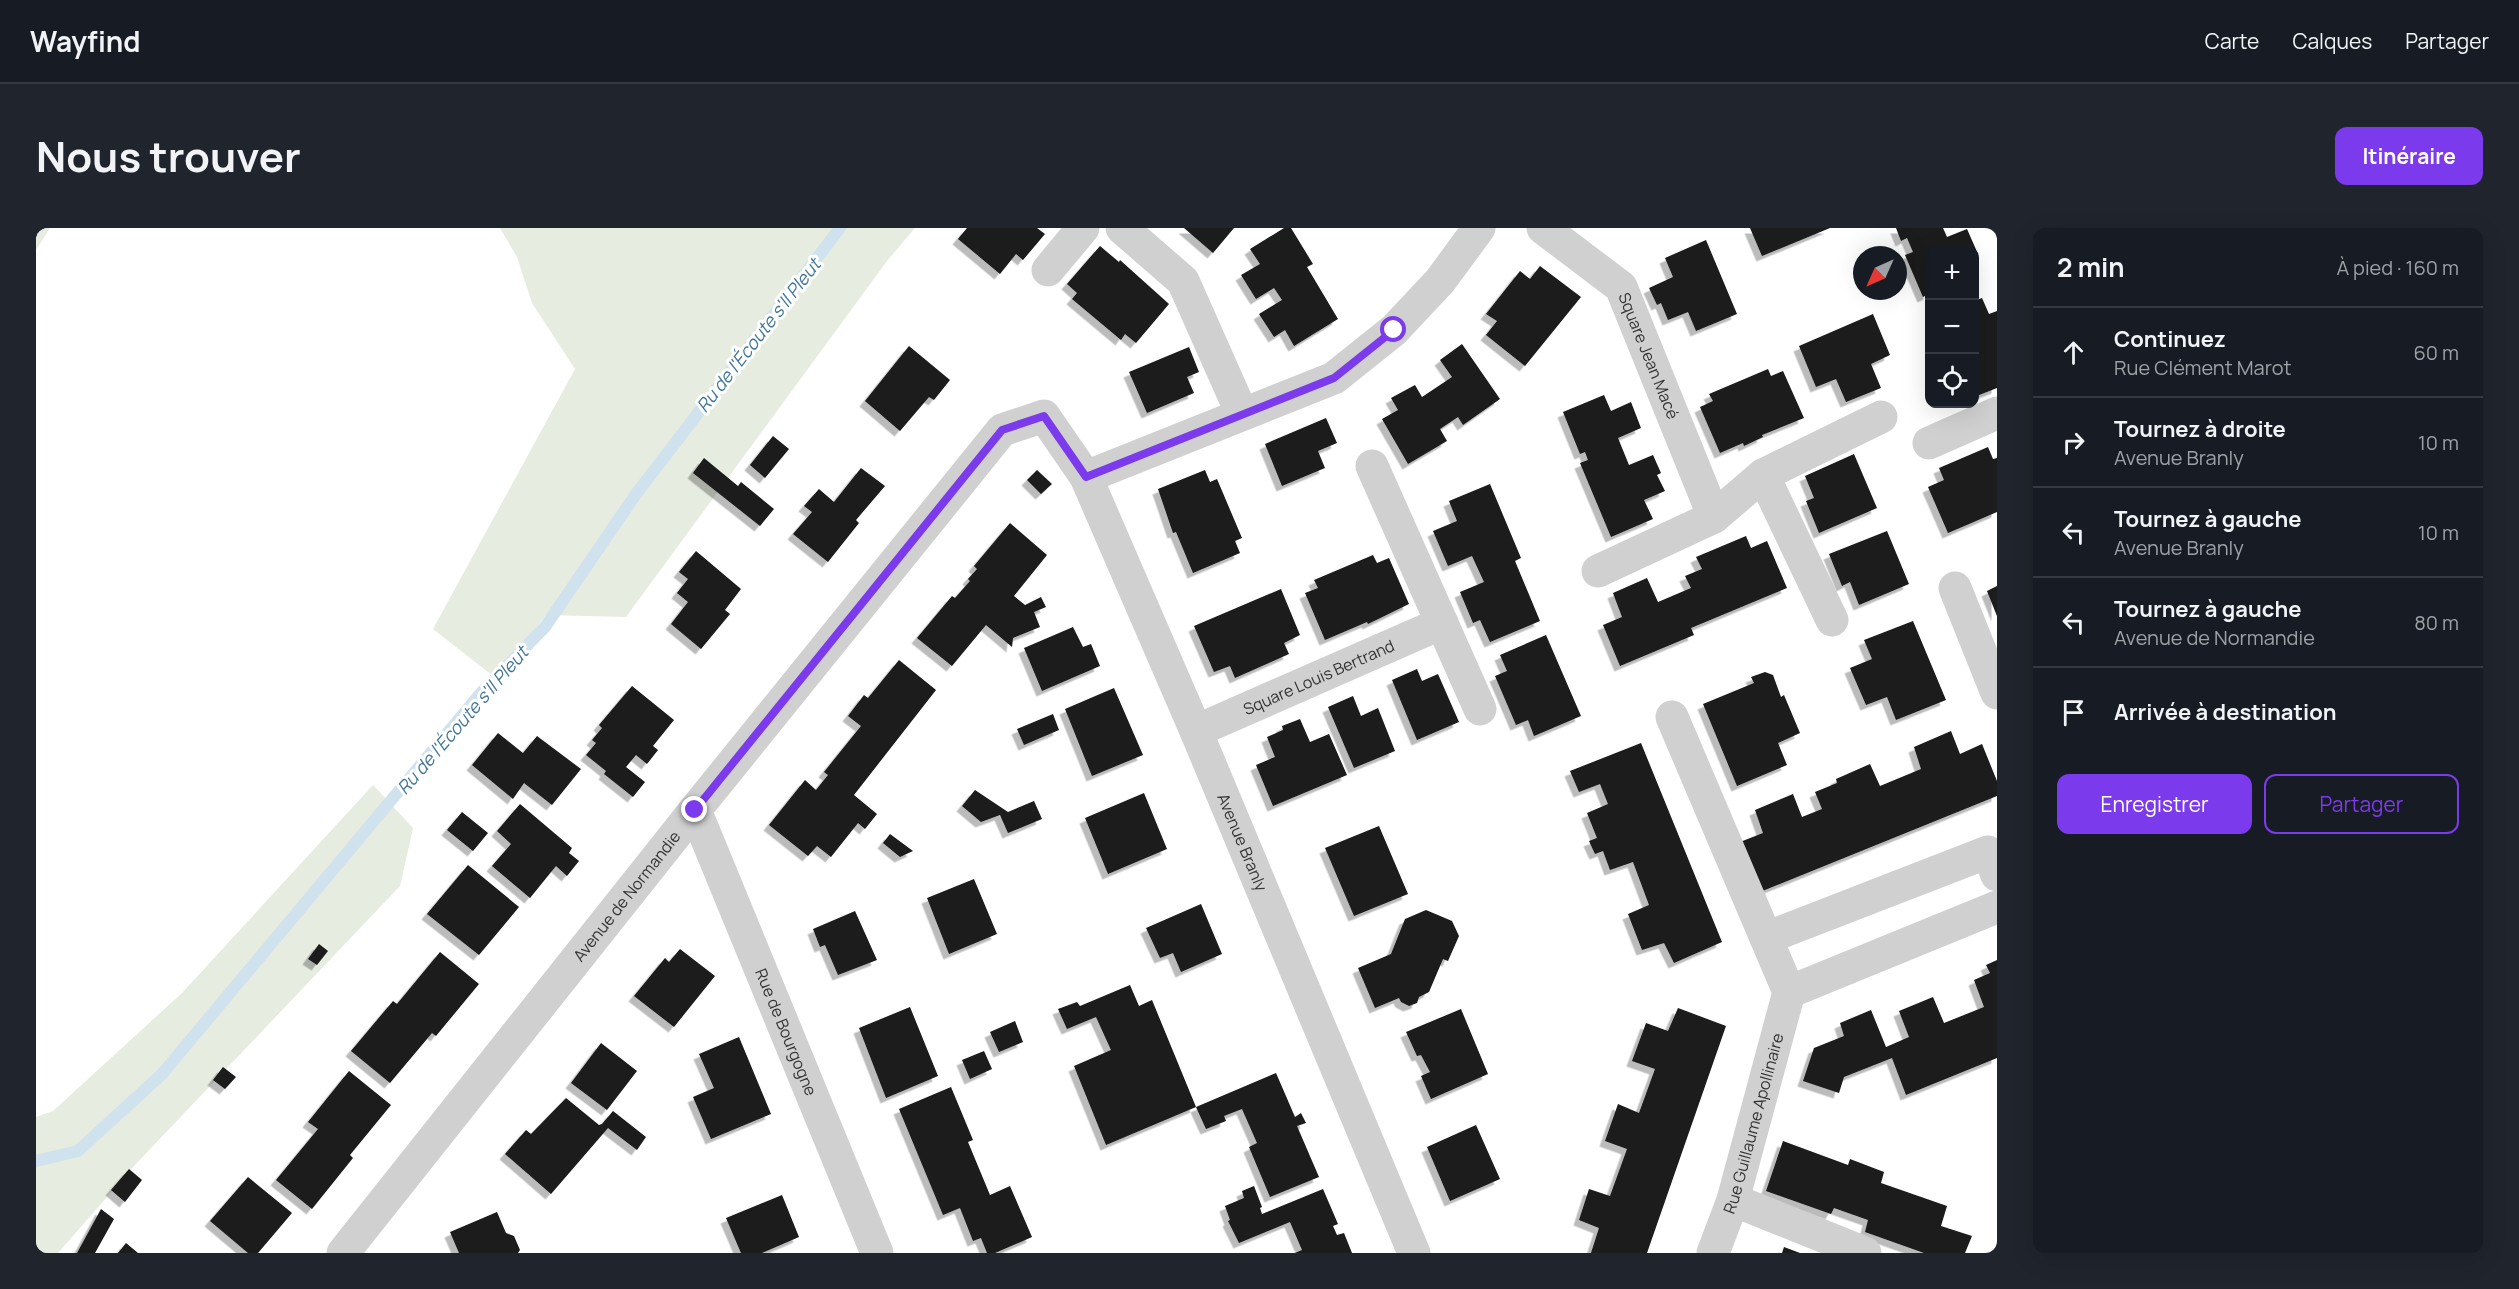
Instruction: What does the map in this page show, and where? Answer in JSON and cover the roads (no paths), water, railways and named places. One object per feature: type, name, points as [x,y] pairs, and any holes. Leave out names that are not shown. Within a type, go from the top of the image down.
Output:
[{"type":"street","points":[[1048,270],[1083,228]]},
{"type":"street","points":[[1122,228],[1183,281],[1242,414]]},
{"type":"street","points":[[1086,477],[1334,378],[1394,330],[1440,281],[1479,228]]},
{"type":"street","name":"Square Jean Macé","points":[[1543,228],[1621,287],[1714,517]]},
{"type":"street","points":[[1929,443],[1997,413]]},
{"type":"street","name":"Avenue Branly","points":[[1002,430],[1044,416],[1086,477],[1196,731],[1414,1253]]},
{"type":"street","points":[[1598,571],[1714,517],[1763,475],[1881,417]]},
{"type":"street","name":"Avenue de Normandie","points":[[345,1252],[695,810],[1002,430]]},
{"type":"street","points":[[1372,466],[1480,709]]},
{"type":"street","points":[[1763,475],[1832,620]]},
{"type":"street","points":[[1955,588],[1997,693]]},
{"type":"street","name":"Square Louis Bertrand","points":[[1196,731],[1442,623]]},
{"type":"street","points":[[1672,717],[1789,992],[1997,907]]},
{"type":"street","name":"Rue de Bourgogne","points":[[695,810],[877,1253]]},
{"type":"street","points":[[1766,938],[1994,855]]},
{"type":"street","name":"Rue Guillaume Apollinaire","points":[[1713,1253],[1733,1200],[1789,992]]},
{"type":"street","points":[[1733,1200],[1865,1253]]},
{"type":"waterway","name":"Ru de l'Écoute s'Il Pleut","points":[[36,1161],[78,1151],[162,1074],[480,694],[545,627],[636,494],[840,228]]}]
